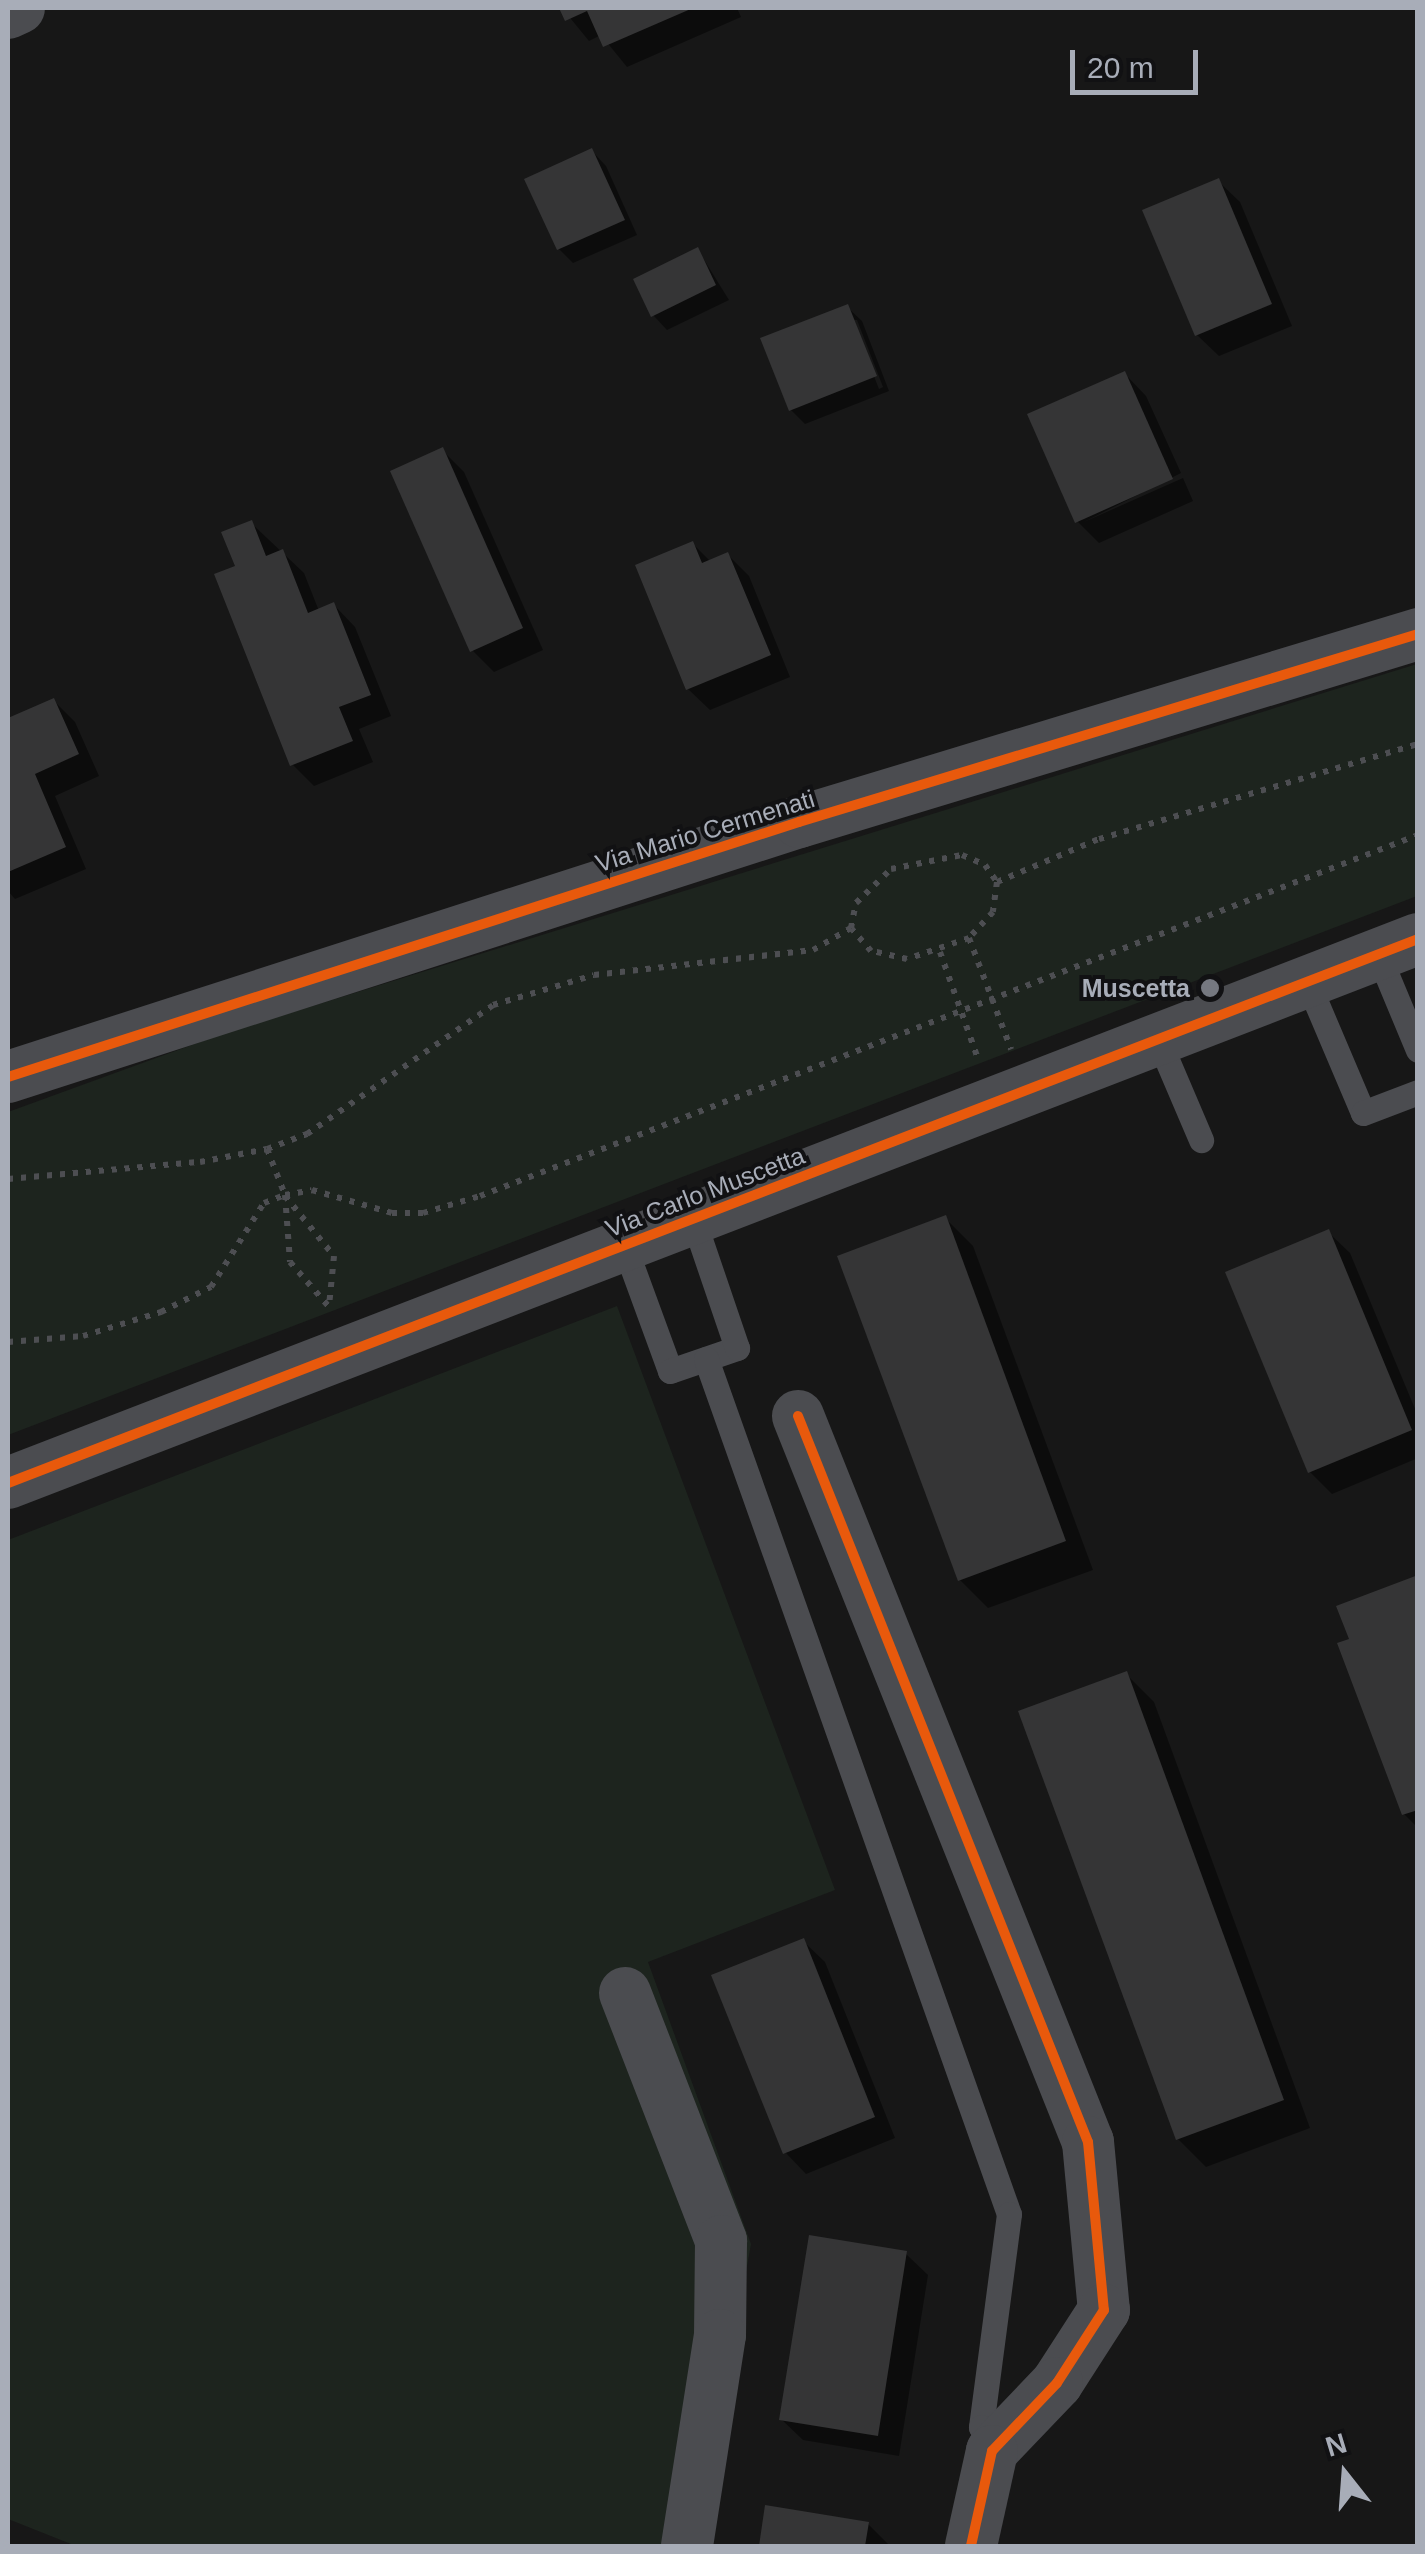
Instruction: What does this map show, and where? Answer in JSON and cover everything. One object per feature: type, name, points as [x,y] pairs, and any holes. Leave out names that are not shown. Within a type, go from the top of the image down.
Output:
[{"type":"street","points":[[8,12],[19,8]]},
{"type":"street","name":"Via Mario Cermenati","points":[[8,1076],[799,822],[1418,634]]},
{"type":"street","name":"Via Carlo Muscetta","points":[[8,1484],[339,1328],[624,1245],[1398,946]]},
{"type":"street","points":[[798,1416],[1088,2142],[1104,2310],[1057,2383],[992,2451],[972,2546]]},
{"type":"street","points":[[625,1992],[722,2241],[720,2334],[686,2546]]},
{"type":"lane","points":[[1398,946],[1418,1050]]},
{"type":"lane","points":[[1307,981],[1363,1113],[1418,1092]]},
{"type":"lane","points":[[1158,1038],[1201,1140]]},
{"type":"lane","points":[[624,1245],[670,1371],[738,1348],[692,1219]]},
{"type":"lane","points":[[706,1359],[1009,2214],[981,2427],[992,2451]]},
{"type":"path","points":[[997,882],[1099,839],[1418,744]]},
{"type":"path","points":[[8,1342],[83,1336],[161,1312],[210,1287],[264,1203],[285,1195],[312,1190],[392,1213],[422,1213],[1418,835]]},
{"type":"path","points":[[8,1178],[200,1162],[267,1149],[307,1134],[492,1005],[594,974],[813,950],[851,928],[856,903],[892,869],[962,855],[986,866],[997,882],[993,912],[969,938],[940,952],[907,959],[872,951],[851,928]]},
{"type":"path","points":[[969,938],[991,997],[1010,1096]]},
{"type":"path","points":[[940,952],[960,1010],[1010,1096]]},
{"type":"path","points":[[267,1149],[285,1195],[290,1262],[339,1328]]},
{"type":"path","points":[[285,1195],[334,1256],[339,1328]]},
{"type":"shaded area","points":[[1417,664],[1417,896],[8,1435],[8,1112],[222,1034]]},
{"type":"shaded area","points":[[617,1306],[835,1890],[648,1962],[751,2244],[697,2546],[76,2546],[8,2519],[8,1540]]},
{"type":"building","points":[[559,8],[693,8],[603,47],[587,11],[565,21]]},
{"type":"building","points":[[592,148],[625,220],[557,250],[524,179]]},
{"type":"building","points":[[1219,178],[1272,304],[1195,336],[1142,210]]},
{"type":"building","points":[[698,247],[716,285],[651,317],[633,279]]},
{"type":"building","points":[[848,304],[877,376],[789,411],[760,338]]},
{"type":"building","points":[[1125,371],[1173,479],[1075,523],[1027,414]]},
{"type":"building","points":[[443,447],[523,628],[470,652],[390,471]]},
{"type":"building","points":[[252,520],[266,556],[283,549],[308,613],[334,602],[371,695],[339,707],[353,741],[290,766],[214,574],[235,566],[221,532]]},
{"type":"building","points":[[693,541],[702,563],[728,552],[771,655],[686,690],[635,565]]},
{"type":"building","points":[[54,698],[79,754],[35,774],[66,847],[8,872],[8,718]]},
{"type":"building","points":[[946,1215],[1066,1541],[958,1581],[837,1256]]},
{"type":"building","points":[[1329,1229],[1412,1430],[1308,1473],[1225,1272]]},
{"type":"building","points":[[1418,1575],[1418,1810],[1402,1815],[1337,1643],[1349,1639],[1336,1606]]},
{"type":"building","points":[[1127,1671],[1284,2100],[1176,2140],[1018,1711]]},
{"type":"building","points":[[804,1938],[875,2117],[783,2154],[711,1975]]},
{"type":"building","points":[[809,2235],[907,2251],[878,2436],[779,2420]]},
{"type":"building","points":[[765,2505],[869,2522],[865,2546],[759,2546]]},
{"type":"cycle path","points":[[8,1077],[799,822],[1418,634]]},
{"type":"cycle path","points":[[8,1483],[1418,939]]},
{"type":"cycle path","points":[[798,1416],[1088,2142],[1104,2310],[1057,2383],[992,2451],[971,2546]]},
{"type":"place","name":"Muscetta","points":[[1210,988]]}]
